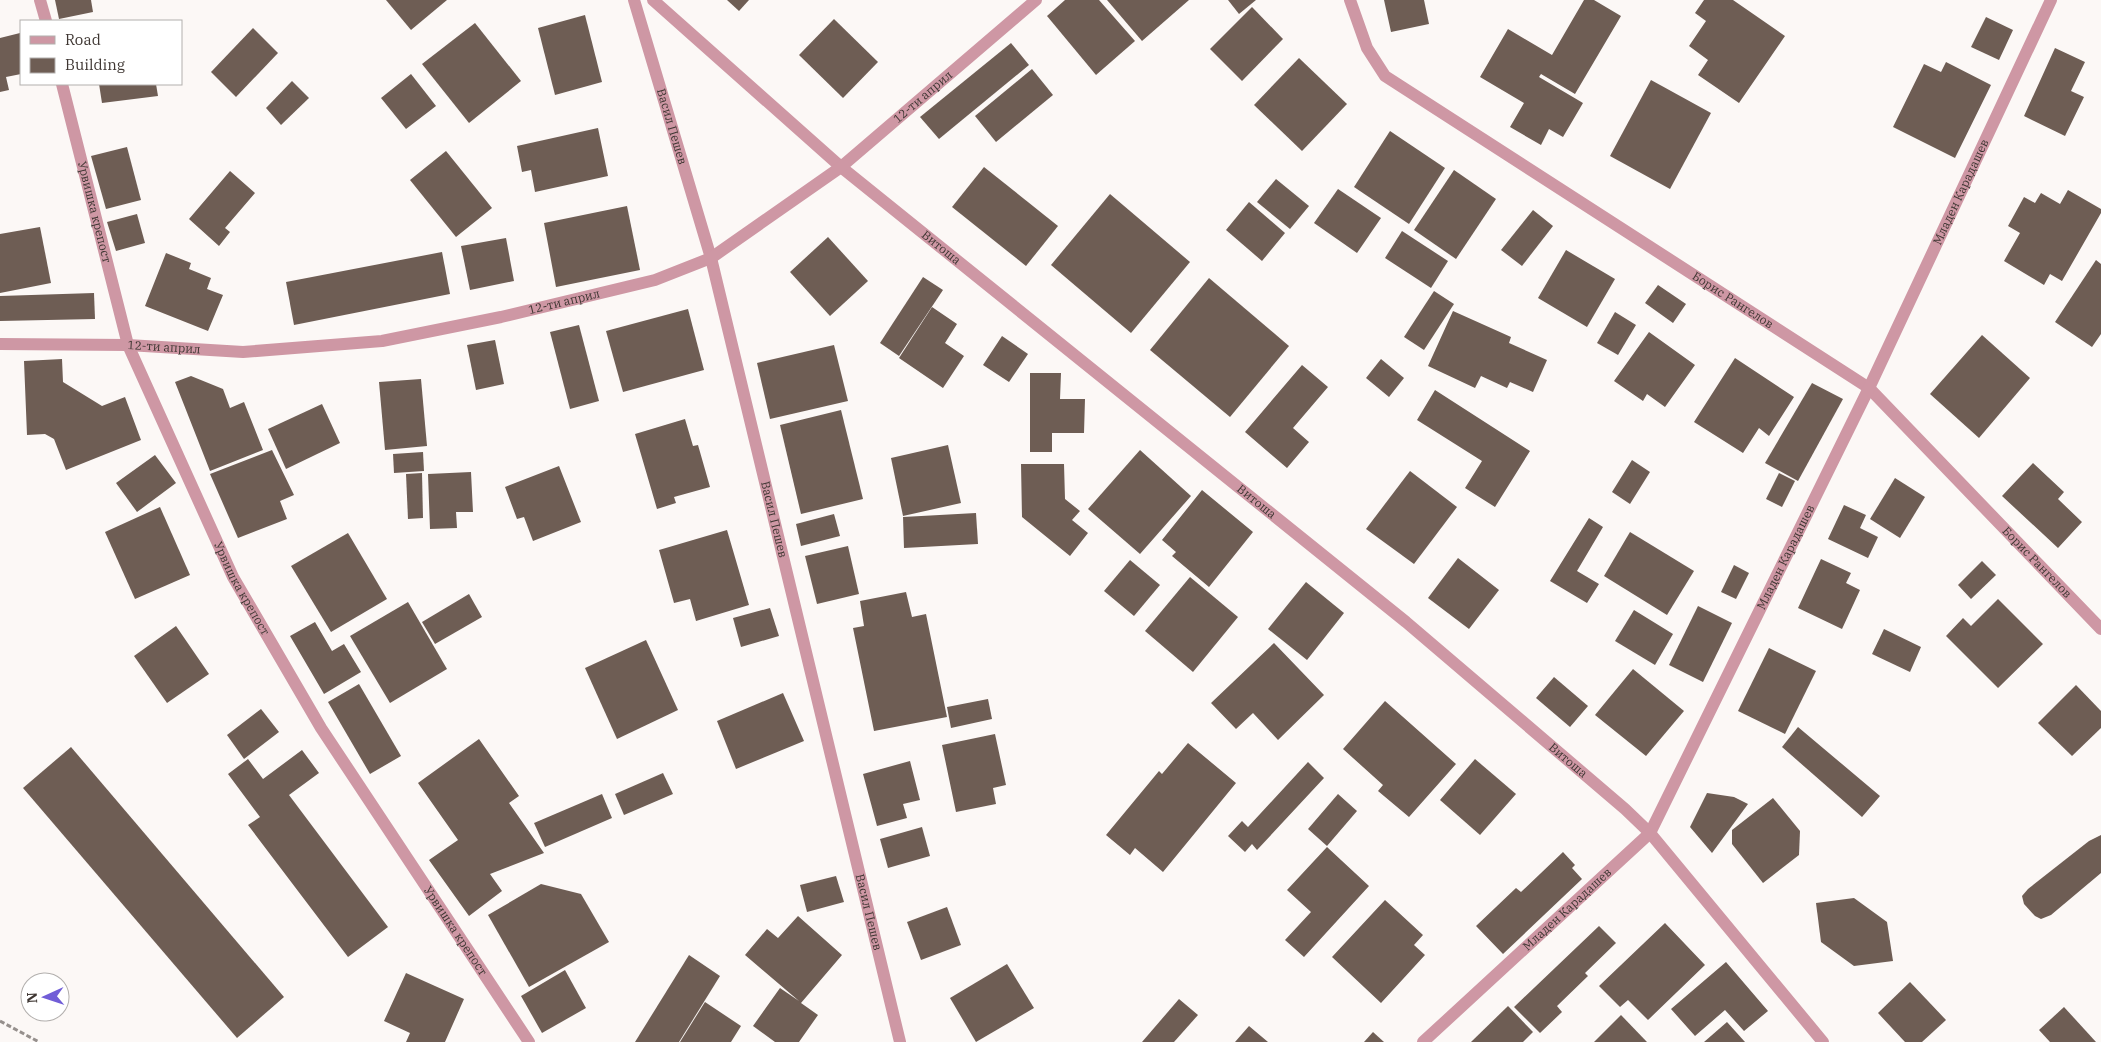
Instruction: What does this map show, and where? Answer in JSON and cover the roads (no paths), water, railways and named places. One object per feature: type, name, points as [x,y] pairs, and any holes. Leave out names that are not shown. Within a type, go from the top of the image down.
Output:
[{"type":"street","points":[[40,0],[46,20]]},
{"type":"street","name":"Васил Пешев","points":[[634,0],[711,258],[900,1042]]},
{"type":"street","name":"Витоша","points":[[653,0],[841,167],[1406,622],[1625,809],[1650,833],[1822,1042]]},
{"type":"street","name":"12-ти април","points":[[0,344],[128,345],[243,352],[382,341],[501,317],[655,280],[711,258],[841,167],[1036,0]]},
{"type":"street","name":"Борис Рангелов","points":[[1350,0],[1367,48],[1385,76],[1868,388],[2101,629]]},
{"type":"street","name":"Младен Карадашев","points":[[1424,1042],[1650,833],[1868,388],[2051,0]]},
{"type":"street","name":"Урвишка крепост","points":[[62,85],[128,345],[233,577],[321,728],[529,1042]]}]
